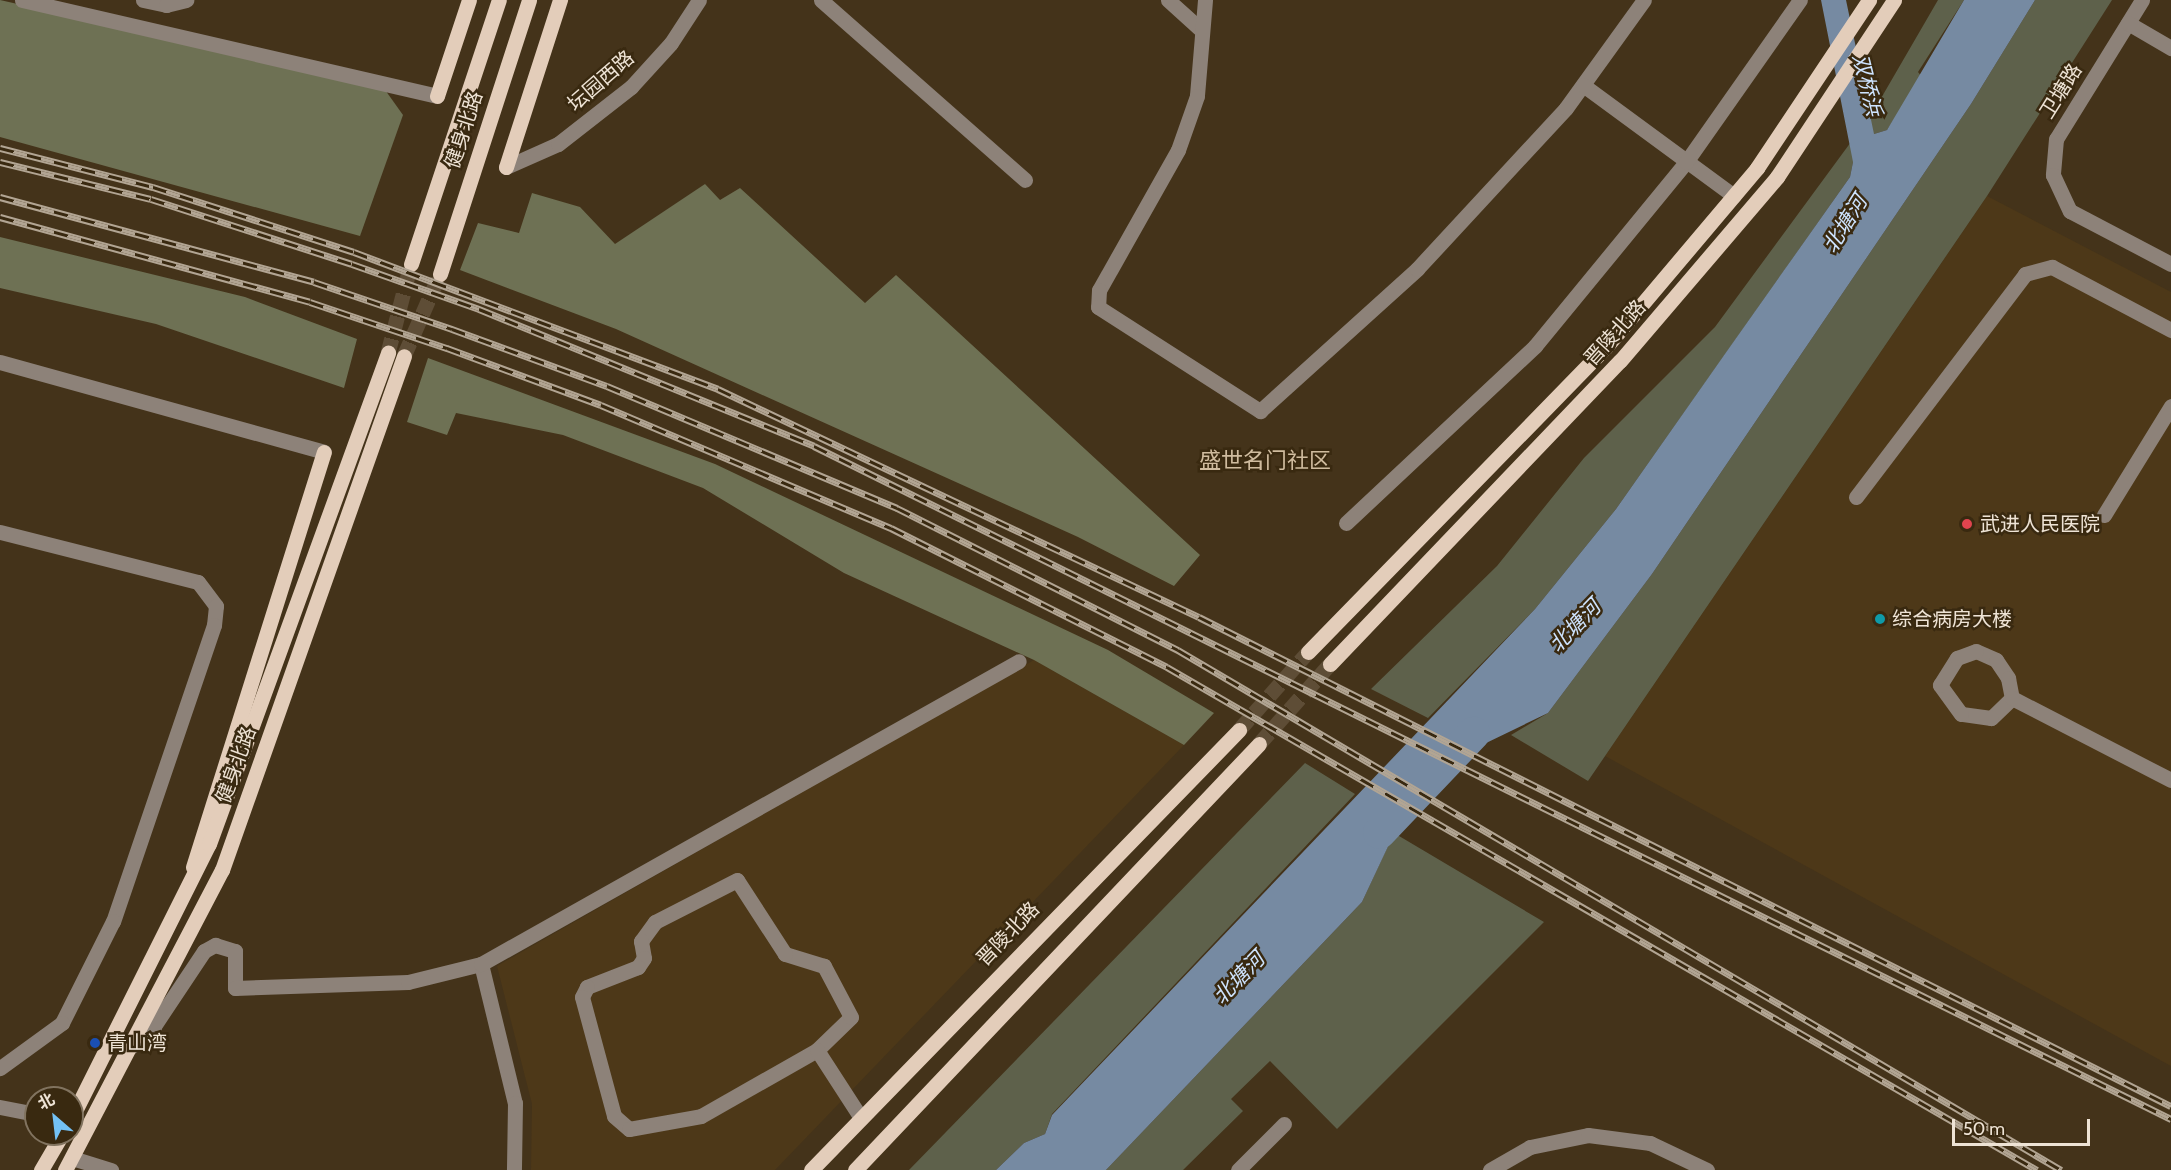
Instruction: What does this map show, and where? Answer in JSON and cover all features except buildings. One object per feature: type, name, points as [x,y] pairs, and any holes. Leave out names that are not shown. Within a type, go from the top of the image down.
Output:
[{"type":"main road","points":[[437,96],[469,0]]},
{"type":"main road","name":"健身北路","points":[[411,264],[500,0]]},
{"type":"main road","name":"健身北路","points":[[440,274],[529,0]]},
{"type":"main road","points":[[506,167],[560,0]]},
{"type":"main road","name":"晋陵北路","points":[[1308,652],[1605,348],[1734,196],[1818,79],[1869,0]]},
{"type":"main road","name":"晋陵北路","points":[[1330,664],[1620,361],[1777,177],[1859,57],[1893,0]]},
{"type":"main road","name":"健身北路","points":[[84,1093],[209,844],[388,353]]},
{"type":"main road","name":"健身北路","points":[[69,1164],[222,870],[404,356]]},
{"type":"main road","points":[[190,883],[198,838],[324,452]]},
{"type":"main road","name":"晋陵北路","points":[[811,1170],[1239,730]]},
{"type":"main road","points":[[855,1170],[1259,744]]},
{"type":"main road","points":[[41,1170],[55,1146]]},
{"type":"street","points":[[22,0],[437,96]]},
{"type":"street","points":[[143,0],[166,5],[186,0]]},
{"type":"street","name":"坛园西路","points":[[506,167],[558,144],[631,87],[671,43],[699,0]]},
{"type":"street","points":[[821,0],[1025,180]]},
{"type":"street","points":[[1168,0],[1199,28]]},
{"type":"street","points":[[1205,0],[1199,28],[1197,96],[1178,150],[1099,290],[1098,308],[1260,411],[1417,269],[1583,85],[1644,0]]},
{"type":"street","points":[[1346,523],[1535,345],[1686,162],[1800,0]]},
{"type":"street","name":"卫塘路","points":[[2142,0],[2056,139],[2053,175],[2070,211],[2171,264]]},
{"type":"street","points":[[2128,23],[2171,48]]},
{"type":"street","points":[[1583,85],[1734,196]]},
{"type":"street","points":[[1856,497],[2025,274],[2052,267],[2171,330]]},
{"type":"street","points":[[0,362],[324,452]]},
{"type":"street","points":[[2104,515],[2171,406]]},
{"type":"street","points":[[0,532],[198,582],[216,606],[214,625],[113,921],[62,1023],[0,1068]]},
{"type":"street","points":[[1976,651],[1996,660],[2008,678],[2012,698],[1991,718],[1961,714],[1940,685],[1957,658],[1976,651]]},
{"type":"street","points":[[132,1046],[154,1026],[204,951],[215,945],[235,951],[235,988],[408,982],[481,964],[1019,661]]},
{"type":"street","points":[[2012,698],[2171,780]]},
{"type":"street","points":[[737,880],[785,954],[824,966],[851,1017],[817,1050],[710,1112],[628,1129],[614,1116],[582,997],[587,987],[638,967],[644,958],[641,941],[655,922],[737,880]]},
{"type":"street","points":[[481,964],[515,1103],[514,1170]]},
{"type":"street","points":[[817,1050],[861,1118]]},
{"type":"street","points":[[0,1107],[24,1112]]},
{"type":"street","points":[[1238,1170],[1284,1124]]},
{"type":"street","points":[[1490,1170],[1530,1147],[1588,1135],[1650,1143],[1707,1170]]},
{"type":"street","points":[[69,1164],[111,1170]]},
{"type":"shaded area","name":"武进人民医院","points":[[1987,196],[2171,292],[2171,1066],[1605,756]]},
{"type":"shaded area","points":[[1034,660],[1184,745],[775,1170],[531,1170],[532,1104],[497,966]]},
{"type":"green space","points":[[0,0],[383,87],[403,115],[360,236],[0,137]]},
{"type":"green space","points":[[1938,0],[1964,0],[1918,72],[1922,77],[1887,130],[1874,134],[1853,162],[1850,177],[1616,509],[1535,609],[1428,718],[1371,689],[1497,566],[1584,458],[1715,327],[1873,112]]},
{"type":"green space","points":[[2035,0],[2112,0],[1987,196],[1588,781],[1511,735],[1548,713],[1652,574],[1971,104]]},
{"type":"green space","points":[[705,184],[720,200],[740,188],[865,303],[896,275],[1200,555],[1174,586],[1078,537],[616,329],[460,270],[478,223],[519,233],[532,193],[580,207],[615,244]]},
{"type":"green space","points":[[0,237],[245,297],[357,339],[344,388],[156,324],[0,288]]},
{"type":"green space","points":[[428,358],[715,464],[1108,650],[1214,713],[1184,745],[1034,660],[844,573],[703,488],[563,435],[456,413],[447,435],[407,422]]},
{"type":"green space","points":[[1305,763],[1355,794],[1052,1114],[1045,1134],[1024,1143],[996,1170],[909,1170]]},
{"type":"green space","points":[[1394,833],[1544,922],[1337,1129],[1270,1061],[1231,1099],[1243,1111],[1183,1170],[1106,1170],[1362,902]]},
{"type":"water","points":[[1821,0],[1846,0],[1874,134],[1887,130],[1964,0],[2035,0],[1971,104],[1652,574],[1548,713],[1422,774],[1362,902],[1106,1170],[996,1170],[1024,1143],[1045,1134],[1052,1115],[1535,609],[1616,509],[1850,177],[1853,162]]},
{"type":"waterway","name":"北塘河","points":[[1379,832],[1473,733]]},
{"type":"tunnel","points":[[388,353],[411,264]]},
{"type":"tunnel","points":[[404,356],[440,274]]},
{"type":"tunnel","points":[[1239,730],[1308,652]]},
{"type":"tunnel","points":[[1259,744],[1330,664]]},
{"type":"railway","points":[[0,148],[153,187],[354,252],[718,389],[1199,617],[2171,1106]]},
{"type":"railway","points":[[0,162],[151,199],[352,264],[479,309],[814,446],[2171,1119]]},
{"type":"railway","points":[[0,197],[314,282],[452,329],[607,386],[897,508],[1178,650],[2061,1170]]},
{"type":"railway","points":[[0,217],[310,302],[447,348],[601,405],[891,528],[1167,667],[2037,1170]]},
{"type":"place","name":"武进人民医院","points":[[1967,524]]},
{"type":"place","name":"综合病房大楼","points":[[1880,619]]},
{"type":"place","name":"青山湾","points":[[95,1043]]},
{"type":"district","name":"盛世名门社区","points":[[1265,461]]},
{"type":"water label","name":"双桥浜","points":[[1867,85]]}]
